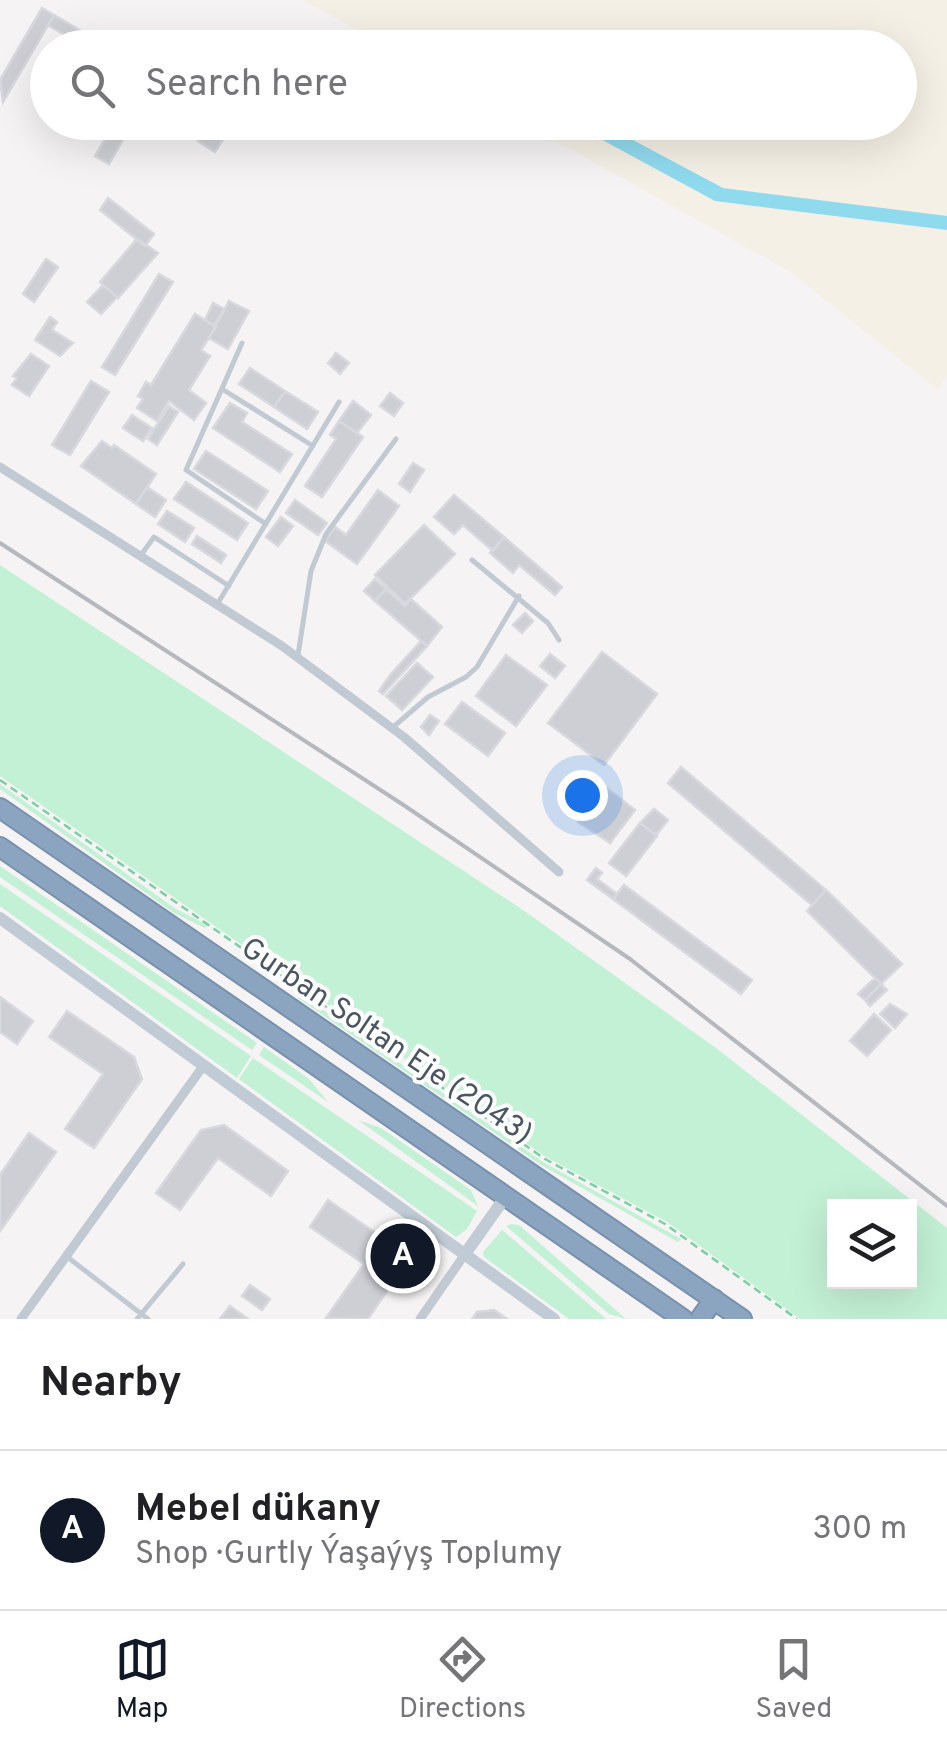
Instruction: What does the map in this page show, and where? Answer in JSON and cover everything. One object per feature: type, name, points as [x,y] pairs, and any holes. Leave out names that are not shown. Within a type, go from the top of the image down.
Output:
[{"type":"highway","name":"Gurban Soltan Eje (2043)","points":[[0,805],[742,1319]]},
{"type":"highway","name":"Gurban Soltan Eje (2043)","points":[[0,847],[683,1319]]},
{"type":"highway","points":[[700,1319],[714,1299]]},
{"type":"street","points":[[0,467],[298,658],[392,728],[560,872]]},
{"type":"street","points":[[0,918],[554,1319]]},
{"type":"street","points":[[21,1319],[204,1065]]},
{"type":"street","points":[[420,1319],[506,1196]]},
{"type":"lane","points":[[242,343],[186,470],[266,524]]},
{"type":"lane","points":[[221,389],[313,446]]},
{"type":"lane","points":[[217,606],[339,402]]},
{"type":"lane","points":[[298,658],[311,571],[326,534],[396,439]]},
{"type":"lane","points":[[139,558],[154,538],[228,586]]},
{"type":"lane","points":[[472,560],[519,596],[548,623],[558,640]]},
{"type":"lane","points":[[392,728],[428,697],[477,667],[519,596]]},
{"type":"lane","points":[[66,1256],[139,1316],[148,1319]]},
{"type":"lane","points":[[139,1316],[182,1264]]},
{"type":"path","points":[[0,780],[545,1159],[665,1224],[797,1319]]},
{"type":"green space","points":[[0,565],[523,910],[716,1048],[910,1199],[827,1199],[827,1289],[917,1289],[917,1205],[947,1228],[947,1319],[800,1319],[667,1222],[546,1157],[0,776]]},
{"type":"green space","points":[[0,784],[176,909],[208,925],[205,928],[174,913],[0,789]]},
{"type":"green space","points":[[0,866],[257,1043],[252,1050],[0,877]]},
{"type":"green space","points":[[0,884],[251,1056],[237,1078],[0,906]]},
{"type":"green space","points":[[300,994],[543,1162],[681,1239],[678,1242],[541,1165],[298,998]]},
{"type":"green space","points":[[264,1047],[309,1079],[328,1102],[259,1055]]},
{"type":"green space","points":[[253,1058],[477,1211],[467,1229],[456,1237],[239,1079]]},
{"type":"green space","points":[[358,1120],[381,1128],[471,1190],[478,1206]]},
{"type":"green space","points":[[519,1225],[626,1319],[609,1314],[506,1226]]},
{"type":"green space","points":[[502,1230],[606,1319],[569,1319],[484,1257],[483,1252]]},
{"type":"sand","points":[[303,0],[947,0],[947,216],[723,188],[633,140],[917,140],[917,30],[357,30]]},
{"type":"sand","points":[[554,140],[602,140],[715,201],[947,230],[947,375],[938,390],[789,271]]},
{"type":"water","points":[[602,140],[633,140],[723,188],[947,216],[947,230],[715,201]]},
{"type":"building","points":[[42,8],[54,15],[45,30],[30,30],[30,56],[3,102],[0,80]]},
{"type":"building","points":[[54,15],[79,30],[56,30],[48,25]]},
{"type":"building","points":[[104,140],[123,140],[109,164],[95,156]]},
{"type":"building","points":[[199,140],[223,140],[215,152]]},
{"type":"building","points":[[108,198],[154,234],[145,246],[100,210]]},
{"type":"building","points":[[137,239],[158,253],[118,298],[100,282]]},
{"type":"building","points":[[46,259],[58,267],[34,302],[23,294]]},
{"type":"building","points":[[159,274],[173,282],[115,375],[102,367]]},
{"type":"building","points":[[103,285],[117,297],[101,314],[87,302]]},
{"type":"building","points":[[229,301],[249,311],[228,349],[209,338]]},
{"type":"building","points":[[213,303],[224,309],[214,326],[205,320]]},
{"type":"building","points":[[195,314],[216,327],[201,350],[210,356],[189,390],[206,403],[194,420],[169,401],[157,421],[137,408],[143,399],[138,396],[146,382],[151,385]]},
{"type":"building","points":[[50,317],[57,322],[52,330],[73,343],[60,356],[35,340]]},
{"type":"building","points":[[336,353],[349,363],[340,374],[328,363]]},
{"type":"building","points":[[31,354],[49,366],[29,396],[12,385],[17,378],[13,376]]},
{"type":"building","points":[[250,368],[285,391],[274,407],[239,384]]},
{"type":"building","points":[[91,381],[109,392],[70,455],[52,445]]},
{"type":"building","points":[[285,391],[318,412],[307,429],[274,407]]},
{"type":"building","points":[[390,393],[403,403],[394,416],[380,406]]},
{"type":"building","points":[[353,401],[371,415],[357,433],[339,421]]},
{"type":"building","points":[[230,403],[247,413],[242,422],[292,454],[280,472],[213,428]]},
{"type":"building","points":[[169,406],[178,412],[157,445],[148,439]]},
{"type":"building","points":[[132,415],[152,428],[143,441],[123,428]]},
{"type":"building","points":[[339,421],[363,437],[322,497],[305,486],[336,439],[330,435]]},
{"type":"building","points":[[102,441],[156,474],[136,504],[81,466]]},
{"type":"building","points":[[206,451],[268,491],[256,509],[194,469]]},
{"type":"building","points":[[413,463],[424,470],[410,492],[399,484]]},
{"type":"building","points":[[186,482],[248,523],[237,540],[174,499]]},
{"type":"building","points":[[147,487],[166,500],[155,517],[136,504]]},
{"type":"building","points":[[378,490],[399,506],[357,564],[325,541],[335,527],[346,535]]},
{"type":"building","points":[[454,495],[504,537],[493,551],[463,525],[454,534],[434,517]]},
{"type":"building","points":[[295,500],[327,523],[318,535],[286,513]]},
{"type":"building","points":[[167,511],[194,528],[185,542],[158,524]]},
{"type":"building","points":[[281,517],[293,526],[278,546],[266,537]]},
{"type":"building","points":[[424,525],[455,554],[405,604],[375,575]]},
{"type":"building","points":[[197,536],[226,555],[221,563],[192,544]]},
{"type":"building","points":[[504,537],[562,587],[555,595],[519,565],[513,573],[490,553]]},
{"type":"building","points":[[375,579],[386,589],[375,601],[364,591]]},
{"type":"building","points":[[386,589],[405,606],[411,599],[442,627],[427,646],[375,601]]},
{"type":"building","points":[[525,613],[533,621],[522,633],[513,625]]},
{"type":"building","points":[[421,641],[427,646],[383,694],[379,691],[391,674]]},
{"type":"building","points":[[602,652],[657,694],[604,765],[548,723]]},
{"type":"building","points":[[550,654],[565,666],[555,678],[540,666]]},
{"type":"building","points":[[506,655],[547,685],[516,726],[476,696]]},
{"type":"building","points":[[417,663],[433,677],[402,710],[386,696]]},
{"type":"building","points":[[462,702],[505,733],[488,756],[445,724]]},
{"type":"building","points":[[430,715],[439,721],[429,735],[421,727]]},
{"type":"building","points":[[681,767],[826,890],[812,905],[668,783]]},
{"type":"building","points":[[605,787],[635,810],[610,843],[578,822]]},
{"type":"building","points":[[654,809],[668,820],[656,835],[640,823]]},
{"type":"building","points":[[640,823],[657,836],[626,876],[609,863]]},
{"type":"building","points":[[596,868],[602,873],[597,879],[617,894],[613,899],[587,880]]},
{"type":"building","points":[[624,885],[752,980],[741,994],[613,899]]},
{"type":"building","points":[[826,890],[902,964],[881,984],[807,911]]},
{"type":"building","points":[[875,978],[881,984],[865,1000],[858,994]]},
{"type":"building","points":[[881,984],[887,990],[870,1006],[865,1000]]},
{"type":"building","points":[[0,997],[33,1021],[17,1044],[0,1032]]},
{"type":"building","points":[[890,1004],[907,1014],[895,1028],[880,1014]]},
{"type":"building","points":[[67,1011],[134,1057],[142,1079],[94,1148],[65,1129],[103,1074],[49,1037]]},
{"type":"building","points":[[874,1014],[891,1030],[867,1056],[850,1041]]},
{"type":"building","points":[[224,1125],[288,1171],[271,1196],[218,1158],[180,1210],[156,1193],[201,1130]]},
{"type":"building","points":[[29,1133],[56,1152],[0,1231],[0,1175]]},
{"type":"building","points":[[328,1200],[396,1247],[405,1265],[368,1319],[326,1318],[364,1264],[310,1227]]},
{"type":"building","points":[[250,1285],[270,1299],[262,1310],[242,1296]]},
{"type":"building","points":[[230,1306],[248,1319],[220,1319]]},
{"type":"building","points":[[494,1310],[507,1319],[472,1319],[477,1312]]},
{"type":"railway","points":[[0,543],[402,804],[630,959],[947,1206]]},
{"type":"place","name":"Mebel dükany","points":[[403,1256]]}]
